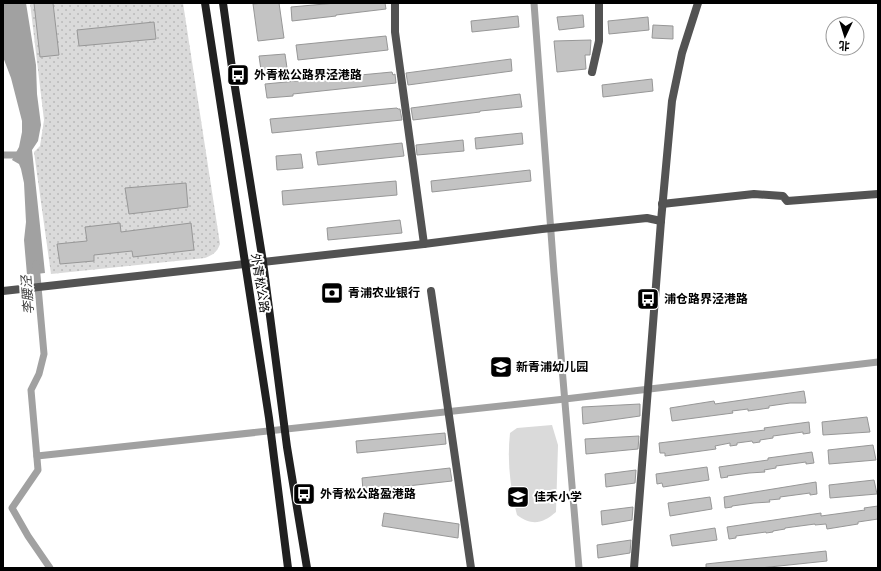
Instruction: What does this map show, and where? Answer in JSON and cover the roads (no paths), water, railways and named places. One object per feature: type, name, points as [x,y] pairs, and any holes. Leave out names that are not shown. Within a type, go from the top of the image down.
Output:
[{"type":"main road","name":"外青松公路","points":[[204,3],[269,418],[288,568]]},
{"type":"main road","name":"外青松公路","points":[[224,3],[233,75],[263,262],[283,415],[307,568]]},
{"type":"street","points":[[395,3],[395,32],[424,244]]},
{"type":"street","points":[[592,72],[599,41],[599,3]]},
{"type":"street","points":[[634,568],[662,204],[672,101],[676,79],[690,26],[698,3]]},
{"type":"street","points":[[662,204],[754,194],[783,196],[787,201],[878,194]]},
{"type":"street","points":[[3,291],[424,244],[542,228],[647,218],[661,221]]},
{"type":"street","points":[[431,291],[470,568]]},
{"type":"waterway","points":[[534,3],[554,273],[579,568]]},
{"type":"waterway","points":[[3,155],[24,155]]},
{"type":"waterway","name":"李腰泾","points":[[36,264],[44,354],[39,374],[31,390],[38,470],[12,508],[28,536],[50,568]]},
{"type":"waterway","points":[[37,456],[565,399],[878,362]]},
{"type":"place","name":"外青松公路界泾港路","points":[[238,75]]},
{"type":"place","name":"青浦农业银行","points":[[332,293]]},
{"type":"place","name":"浦仓路界泾港路","points":[[648,299]]},
{"type":"place","name":"新青浦幼儿园","points":[[501,367]]},
{"type":"place","name":"外青松公路盈港路","points":[[304,494]]},
{"type":"place","name":"佳禾小学","points":[[518,497]]}]
